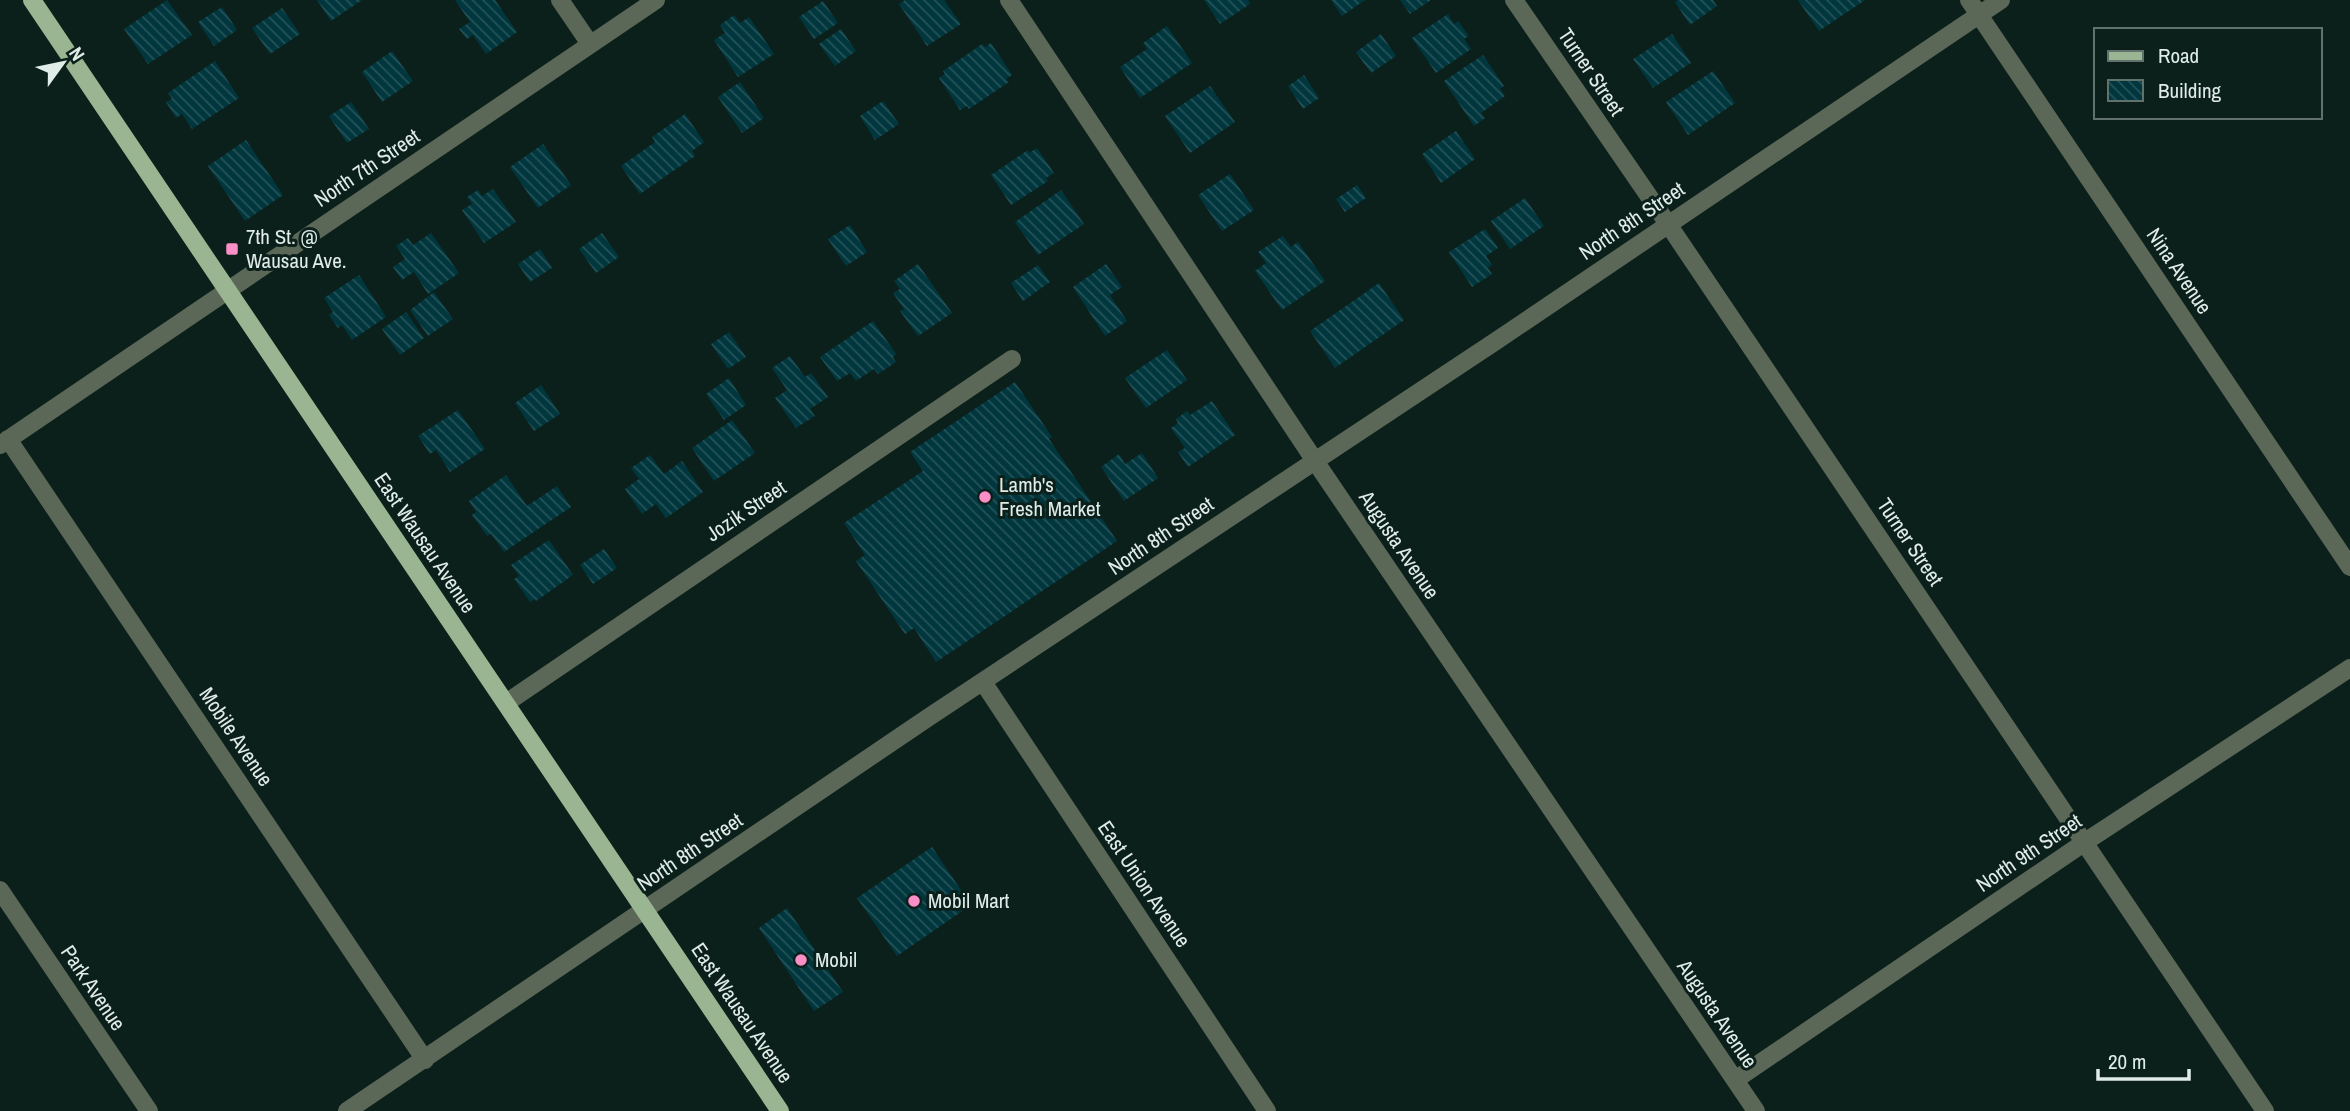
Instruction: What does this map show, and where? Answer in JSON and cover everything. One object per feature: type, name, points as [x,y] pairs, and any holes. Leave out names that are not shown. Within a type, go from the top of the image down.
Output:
[{"type":"main road","name":"East Wausau Avenue","points":[[32,0],[780,1111]]},
{"type":"street","points":[[560,0],[590,44]]},
{"type":"street","name":"North 7th Street","points":[[4,442],[656,0]]},
{"type":"street","name":"Augusta Avenue","points":[[1009,0],[1315,461],[1756,1111]]},
{"type":"street","name":"Turner Street","points":[[1514,0],[1668,224],[2265,1111]]},
{"type":"street","name":"North 8th Street","points":[[347,1111],[1668,224],[1974,7],[2001,0]]},
{"type":"street","name":"Nina Avenue","points":[[1974,7],[2350,567]]},
{"type":"street","name":"Jozik Street","points":[[506,703],[1012,359]]},
{"type":"street","name":"Mobile Avenue","points":[[4,442],[425,1060]]},
{"type":"street","name":"North 9th Street","points":[[1735,1080],[2085,842],[2350,667]]},
{"type":"street","name":"East Union Avenue","points":[[983,682],[1267,1111]]},
{"type":"street","name":"Park Avenue","points":[[0,890],[149,1111]]},
{"type":"building","points":[[167,0],[192,35],[148,64],[124,29]]},
{"type":"building","points":[[317,0],[362,0],[331,21]]},
{"type":"building","points":[[455,0],[495,0],[517,32],[486,54],[473,35],[467,39],[459,29],[470,22]]},
{"type":"building","points":[[905,0],[944,0],[961,24],[927,46],[899,4]]},
{"type":"building","points":[[1204,0],[1248,0],[1250,4],[1220,24]]},
{"type":"building","points":[[1331,0],[1365,0],[1342,16]]},
{"type":"building","points":[[1400,0],[1431,0],[1410,14]]},
{"type":"building","points":[[1713,0],[1717,6],[1690,25],[1675,2]]},
{"type":"building","points":[[1798,0],[1865,0],[1819,31]]},
{"type":"building","points":[[823,1],[838,23],[814,39],[799,17]]},
{"type":"building","points":[[222,7],[237,30],[214,46],[198,22]]},
{"type":"building","points":[[282,8],[300,34],[270,54],[252,28]]},
{"type":"building","points":[[1448,14],[1454,24],[1458,21],[1469,36],[1464,39],[1471,49],[1436,73],[1412,38]]},
{"type":"building","points":[[734,15],[740,23],[749,17],[774,54],[738,77],[714,40],[725,33],[720,25]]},
{"type":"building","points":[[1167,26],[1192,63],[1140,98],[1120,67],[1147,49],[1143,43]]},
{"type":"building","points":[[841,29],[856,51],[835,66],[819,44]]},
{"type":"building","points":[[1381,34],[1396,56],[1371,73],[1356,52]]},
{"type":"building","points":[[1672,34],[1691,63],[1653,88],[1633,59]]},
{"type":"building","points":[[991,43],[1012,75],[1006,79],[1009,82],[969,109],[967,106],[960,110],[939,78],[945,74],[943,71],[982,44],[985,47]]},
{"type":"building","points":[[392,51],[413,81],[382,102],[362,72]]},
{"type":"building","points":[[1483,55],[1504,86],[1500,89],[1505,96],[1481,113],[1485,118],[1474,126],[1444,81]]},
{"type":"building","points":[[215,61],[239,98],[192,129],[182,114],[176,118],[166,102],[172,99],[168,93]]},
{"type":"building","points":[[1713,71],[1735,103],[1688,135],[1666,102]]},
{"type":"building","points":[[1304,75],[1319,98],[1303,109],[1288,86]]},
{"type":"building","points":[[740,82],[764,118],[742,133],[718,97]]},
{"type":"building","points":[[1210,86],[1235,122],[1190,153],[1165,116]]},
{"type":"building","points":[[883,101],[899,124],[875,140],[860,116]]},
{"type":"building","points":[[351,102],[369,129],[347,143],[329,116]]},
{"type":"building","points":[[685,114],[704,142],[692,151],[695,156],[640,194],[621,166],[655,142],[652,137]]},
{"type":"building","points":[[1456,131],[1475,159],[1441,183],[1422,154]]},
{"type":"building","points":[[246,140],[283,195],[245,221],[208,166]]},
{"type":"building","points":[[543,144],[571,185],[538,208],[510,167]]},
{"type":"building","points":[[1037,148],[1054,173],[1046,178],[1048,181],[1011,205],[991,175],[1028,150],[1029,153]]},
{"type":"building","points":[[1230,174],[1254,210],[1222,231],[1198,195]]},
{"type":"building","points":[[1357,185],[1366,198],[1345,212],[1336,199]]},
{"type":"building","points":[[493,189],[516,222],[484,243],[462,210],[472,204],[467,197],[478,190],[482,196]]},
{"type":"building","points":[[1061,190],[1084,224],[1038,255],[1015,222]]},
{"type":"building","points":[[1525,198],[1544,226],[1510,249],[1491,221]]},
{"type":"building","points":[[850,225],[867,252],[846,266],[828,239]]},
{"type":"building","points":[[1485,229],[1498,248],[1486,256],[1492,265],[1488,268],[1492,274],[1472,287],[1449,252]]},
{"type":"building","points":[[431,233],[459,273],[428,294],[414,272],[402,280],[393,267],[405,259],[396,246],[408,238],[413,245]]},
{"type":"building","points":[[602,233],[619,257],[596,273],[579,249]]},
{"type":"building","points":[[1283,236],[1291,247],[1298,242],[1325,281],[1282,310],[1255,271],[1266,263],[1258,252]]},
{"type":"building","points":[[540,249],[552,268],[530,282],[518,264]]},
{"type":"building","points":[[918,264],[952,313],[918,336],[900,311],[904,309],[893,293],[900,289],[894,281]]},
{"type":"building","points":[[1106,264],[1122,287],[1110,295],[1127,321],[1105,336],[1073,287]]},
{"type":"building","points":[[1038,265],[1050,282],[1023,301],[1011,283]]},
{"type":"building","points":[[359,275],[386,317],[352,340],[342,325],[338,328],[329,315],[333,312],[324,298]]},
{"type":"building","points":[[1379,283],[1404,320],[1335,368],[1310,331]]},
{"type":"building","points":[[434,292],[453,319],[428,336],[410,310]]},
{"type":"building","points":[[406,312],[424,338],[400,355],[382,329]]},
{"type":"building","points":[[873,321],[896,354],[893,357],[896,362],[878,374],[874,369],[856,381],[850,373],[837,381],[820,357]]},
{"type":"building","points":[[729,332],[746,357],[728,369],[711,344]]},
{"type":"building","points":[[1167,350],[1187,380],[1146,408],[1125,378]]},
{"type":"building","points":[[790,356],[805,377],[811,373],[828,397],[810,409],[815,416],[796,428],[775,398],[787,390],[772,368]]},
{"type":"building","points":[[729,378],[746,405],[724,420],[706,394]]},
{"type":"building","name":"Lamb's Fresh Market","points":[[1015,382],[1052,437],[1049,439],[1117,541],[936,662],[914,628],[905,634],[856,561],[865,555],[844,523],[923,471],[910,452]]},
{"type":"building","points":[[541,385],[560,414],[534,431],[515,403]]},
{"type":"building","points":[[1212,401],[1235,435],[1188,467],[1178,452],[1185,448],[1171,428],[1178,423],[1176,419],[1187,411],[1190,415]]},
{"type":"building","points":[[458,410],[485,449],[450,472],[436,450],[430,454],[418,436]]},
{"type":"building","points":[[732,420],[755,453],[714,481],[692,448]]},
{"type":"building","points":[[1142,453],[1158,478],[1124,501],[1101,467],[1119,454],[1125,464]]},
{"type":"building","points":[[650,455],[664,474],[682,461],[703,492],[666,518],[656,504],[642,514],[625,489],[639,479],[631,468]]},
{"type":"building","points":[[506,475],[527,506],[557,486],[571,507],[504,552],[491,534],[487,536],[472,515],[476,512],[469,501]]},
{"type":"building","points":[[549,540],[573,575],[536,601],[535,599],[530,602],[514,579],[519,576],[511,565]]},
{"type":"building","points":[[604,549],[617,568],[593,584],[580,565]]},
{"type":"building","name":"Mobil Mart","points":[[932,847],[971,905],[897,956],[857,898]]},
{"type":"building","name":"Mobil","points":[[787,908],[843,992],[814,1011],[759,928]]},
{"type":"place","name":"7th St. @ Wausau Ave.","points":[[232,249]]},
{"type":"place","name":"Lamb's Fresh Market","points":[[985,497]]},
{"type":"place","name":"Mobil Mart","points":[[914,901]]},
{"type":"place","name":"Mobil","points":[[801,960]]}]
